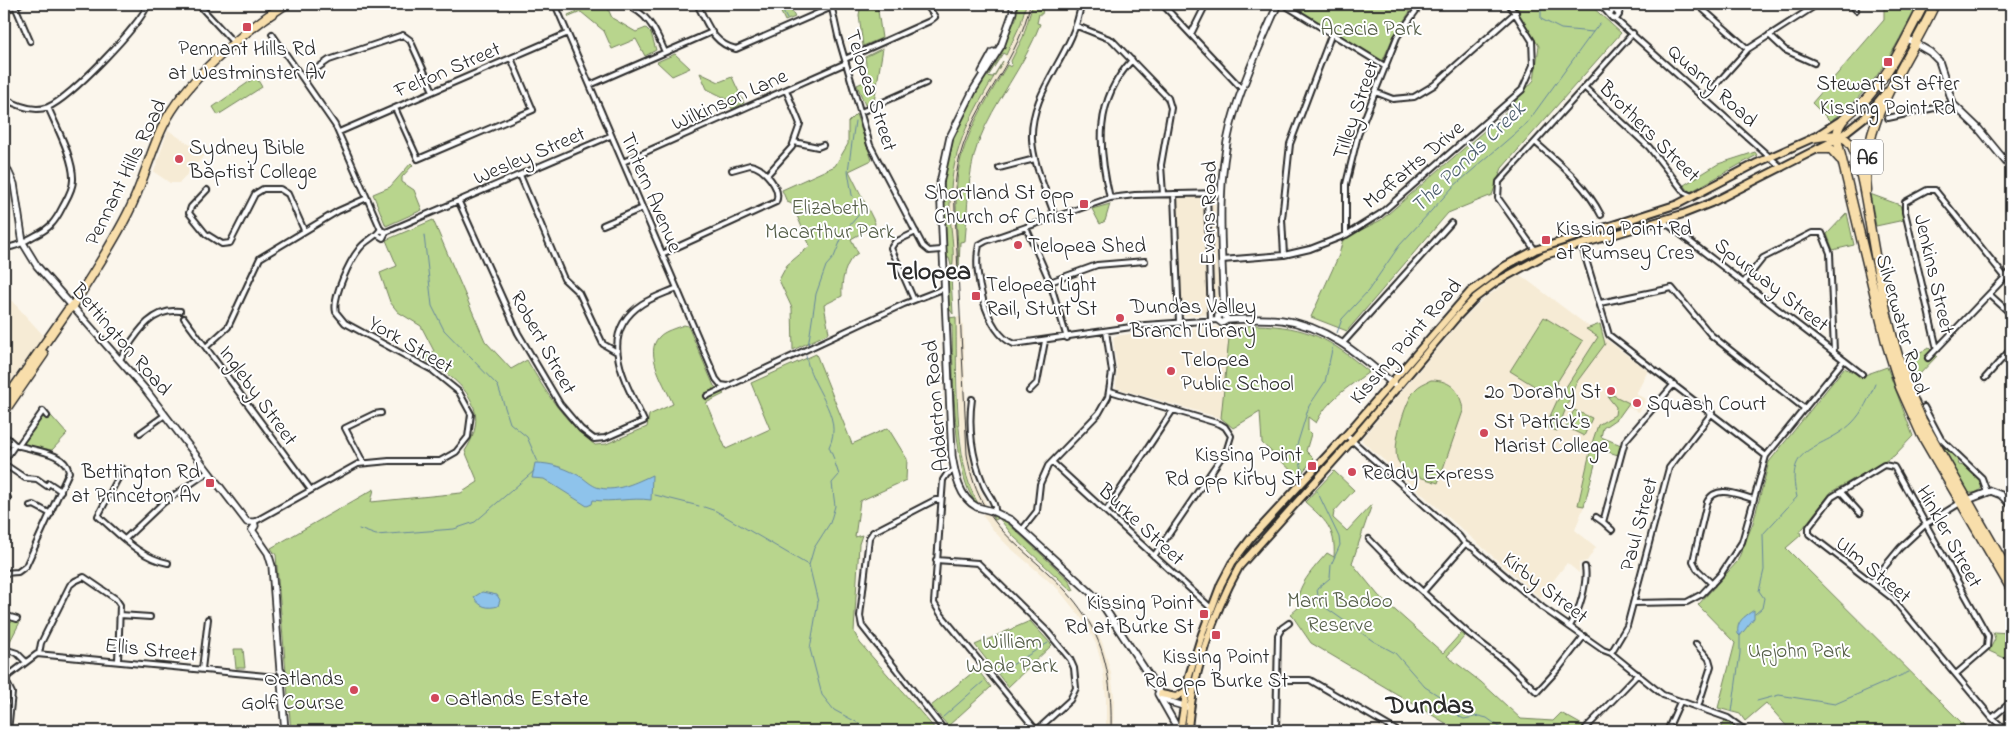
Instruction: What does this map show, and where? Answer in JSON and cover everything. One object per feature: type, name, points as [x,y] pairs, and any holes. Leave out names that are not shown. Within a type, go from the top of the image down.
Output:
[{"type":"highway","name":"Pennant Hills Road","points":[[4,412],[70,315],[73,306],[128,212],[170,114],[205,72],[234,43],[286,4]]},
{"type":"highway","name":"A6","points":[[1906,38],[1924,4]]},
{"type":"highway","name":"A6","points":[[1916,44],[1935,4]]},
{"type":"highway","name":"Kissing Point Road","points":[[1841,120],[1859,106],[1883,78],[1906,38]]},
{"type":"highway","name":"Kissing Point Road","points":[[1889,89],[1916,44]]},
{"type":"highway","name":"Silverwater Road","points":[[1870,227],[1865,169],[1871,134],[1889,89]]},
{"type":"highway","name":"Silverwater Road","points":[[1841,120],[1838,137],[1843,165],[1886,342],[1900,387],[1918,429],[2011,576]]},
{"type":"highway","name":"A6","points":[[1813,138],[1838,137]]},
{"type":"highway","name":"Silverwater Road","points":[[1838,137],[1850,144],[1854,153],[1886,315],[1904,377],[1922,420],[2011,589]]},
{"type":"highway","points":[[1819,149],[1829,148],[1835,152],[1843,165]]},
{"type":"highway","name":"Pennant Hills Road","points":[[4,402],[68,310],[73,306]]},
{"type":"main road","name":"Adderton Road","points":[[1013,4],[1013,12],[990,67],[974,89],[950,137],[942,164],[939,200],[941,250],[952,450],[955,470],[965,498],[977,507],[1006,516],[1100,601],[1161,694],[1170,702],[1191,708]]},
{"type":"main road","name":"Evans Road","points":[[1224,313],[1221,192],[1227,142],[1242,89],[1278,4]]},
{"type":"main road","points":[[1906,38],[1930,52],[1939,61],[1953,104],[1978,128],[2011,168]]},
{"type":"main road","name":"Kissing Point Road","points":[[1188,730],[1191,708],[1210,635],[1226,591],[1239,567],[1352,441],[1456,318],[1483,291],[1527,263],[1580,243],[1662,220],[1703,206],[1782,168],[1838,137],[1871,111],[1889,89]]},
{"type":"main road","name":"Kissing Point Road","points":[[1179,731],[1186,691],[1211,608],[1228,571],[1242,549],[1346,436],[1470,292],[1505,266],[1535,250],[1662,210],[1695,196],[1770,156],[1813,138],[1841,120]]},
{"type":"main road","name":"Bettington Road","points":[[4,162],[14,184],[23,243],[37,266],[120,359],[165,414],[208,472],[251,522],[246,528],[252,530],[271,560],[280,677]]},
{"type":"main road","points":[[1227,320],[1224,313],[1219,315],[1218,320],[1223,323],[1227,320],[1271,319],[1294,322],[1322,332],[1343,343],[1398,388]]},
{"type":"main road","points":[[1964,502],[1987,492],[2001,495],[2011,505]]},
{"type":"main road","name":"Adderton Road","points":[[1146,672],[1179,731]]},
{"type":"main road","points":[[280,677],[285,731]]},
{"type":"main road","points":[[1161,694],[1176,697],[1186,691]]},
{"type":"street","points":[[4,12],[20,4]]},
{"type":"street","points":[[4,98],[28,108],[48,107],[107,56],[137,24],[148,4]]},
{"type":"street","points":[[198,4],[234,43]]},
{"type":"street","name":"Tintern Avenue","points":[[555,4],[566,34],[590,85],[610,136],[664,253],[677,288],[718,382],[728,386]]},
{"type":"street","points":[[697,4],[722,46],[736,49],[832,5]]},
{"type":"street","name":"Wilkinson Lane","points":[[623,162],[786,90],[930,21],[935,17],[926,4]]},
{"type":"street","points":[[1055,217],[1035,158],[1032,131],[1037,105],[1064,56],[1077,26],[1081,4]]},
{"type":"street","points":[[1162,4],[1242,89]]},
{"type":"street","points":[[1191,34],[1206,4]]},
{"type":"street","points":[[1282,4],[1386,67]]},
{"type":"street","name":"Tilley Street","points":[[1346,235],[1346,184],[1358,135],[1398,38],[1420,4]]},
{"type":"street","name":"Moffatts Drive","points":[[1222,260],[1284,255],[1310,249],[1346,235],[1380,214],[1522,90],[1533,65],[1532,41],[1516,12],[1509,4]]},
{"type":"street","points":[[1600,4],[1610,15],[1616,14],[1624,5]]},
{"type":"street","points":[[1697,4],[1748,49]]},
{"type":"street","points":[[1703,9],[1708,4]]},
{"type":"street","points":[[1705,97],[1748,49],[1818,4]]},
{"type":"street","points":[[1851,4],[1856,10]]},
{"type":"street","name":"Telopea Street","points":[[832,5],[870,145],[927,250],[941,250]]},
{"type":"street","points":[[15,6],[30,41]]},
{"type":"street","points":[[634,9],[640,12],[655,30],[665,52]]},
{"type":"street","name":"Quarry Road","points":[[1606,9],[1616,14],[1622,24],[1782,168]]},
{"type":"street","points":[[1375,92],[1394,99],[1414,97],[1434,85],[1516,12]]},
{"type":"street","points":[[1077,26],[1107,37],[1166,95],[1171,105],[1161,165],[1163,194]]},
{"type":"street","points":[[590,85],[712,32]]},
{"type":"street","points":[[1284,255],[1283,210],[1290,144],[1332,33]]},
{"type":"street","points":[[1535,250],[1498,198],[1499,182],[1633,33]]},
{"type":"street","points":[[272,34],[339,132],[381,230],[386,232]]},
{"type":"street","name":"Felton Street","points":[[339,132],[566,34]]},
{"type":"street","points":[[302,78],[329,60],[403,35],[410,40],[433,91]]},
{"type":"street","points":[[1769,36],[1785,50],[1814,63]]},
{"type":"street","points":[[395,108],[418,159],[533,110],[511,58]]},
{"type":"street","points":[[1110,198],[1101,152],[1102,121],[1112,91],[1132,60]]},
{"type":"street","points":[[861,112],[926,83]]},
{"type":"street","name":"Brothers Street","points":[[1584,87],[1649,147],[1680,188],[1689,196],[1695,196]]},
{"type":"street","points":[[767,175],[794,142],[800,124],[786,90]]},
{"type":"street","points":[[1888,118],[1953,104]]},
{"type":"street","points":[[4,248],[10,248],[23,243],[52,225],[72,189],[74,180],[70,161],[48,107]]},
{"type":"street","name":"Wesley Street","points":[[459,202],[610,136]]},
{"type":"street","points":[[794,142],[818,147],[823,145]]},
{"type":"street","points":[[1535,142],[1581,184],[1594,200],[1601,215]]},
{"type":"street","points":[[999,168],[1035,158]]},
{"type":"street","points":[[664,253],[773,205],[778,196],[767,175],[758,167],[750,164],[732,170]]},
{"type":"street","points":[[520,176],[564,279],[579,293],[603,344],[617,352],[621,330],[632,312],[649,300],[677,288]]},
{"type":"street","points":[[208,190],[191,207],[189,213],[202,230],[222,244],[230,243],[255,194],[263,189],[278,189],[286,192],[304,230]]},
{"type":"street","name":"Jenkins Street","points":[[1937,349],[1905,212],[1905,202],[1927,190],[1935,190],[2005,277]]},
{"type":"street","points":[[1218,320],[1179,322],[1014,344],[1004,339],[984,304],[979,286],[979,245],[1110,198],[1221,192]]},
{"type":"street","points":[[1207,193],[1210,321]]},
{"type":"street","points":[[1174,194],[1179,322]]},
{"type":"street","points":[[206,347],[228,327],[260,258],[304,230],[338,211],[367,198]]},
{"type":"street","points":[[381,230],[378,235],[383,238],[386,232],[459,202]]},
{"type":"street","name":"Robert Street","points":[[459,202],[514,326],[570,417],[589,436],[600,440],[644,421],[622,373],[617,352]]},
{"type":"street","points":[[603,225],[643,208]]},
{"type":"street","name":"Spurway Street","points":[[1662,220],[1862,374]]},
{"type":"street","points":[[1343,343],[1451,223]]},
{"type":"street","points":[[1026,227],[1050,282],[1067,338]]},
{"type":"street","points":[[914,300],[891,248],[895,242],[916,232]]},
{"type":"street","points":[[1744,282],[1763,258],[1812,233],[1822,233],[1830,253],[1834,352]]},
{"type":"street","name":"York Street","points":[[251,522],[362,462],[440,461],[460,448],[468,437],[471,426],[469,408],[464,397],[455,388],[432,370],[345,323],[336,312],[336,296],[357,252],[363,244],[378,235]]},
{"type":"street","points":[[1580,243],[1609,335],[1766,456]]},
{"type":"street","points":[[1050,282],[1097,265],[1145,261]]},
{"type":"street","points":[[1928,358],[2011,271]]},
{"type":"street","points":[[1600,303],[1672,288],[1711,335],[1805,409]]},
{"type":"street","points":[[707,396],[914,300],[943,289]]},
{"type":"street","points":[[1989,294],[2011,314]]},
{"type":"street","points":[[120,359],[149,319],[165,310],[180,311]]},
{"type":"street","name":"Ingleby Street","points":[[184,318],[310,490]]},
{"type":"street","points":[[1022,530],[1037,511],[1040,484],[1052,462],[1098,413],[1110,391],[1112,372],[1106,331]]},
{"type":"street","points":[[1029,392],[1037,383],[1045,341]]},
{"type":"street","points":[[1985,378],[2011,350]]},
{"type":"street","points":[[1633,603],[1687,602],[1698,598],[1712,584],[1730,563],[1742,542],[1766,456],[1844,360]]},
{"type":"street","points":[[1603,522],[1625,441],[1674,384]]},
{"type":"street","points":[[1110,391],[1223,425],[1230,433],[1231,439],[1227,449],[1154,556]]},
{"type":"street","points":[[972,399],[970,411],[976,466],[983,485],[995,505],[993,511]]},
{"type":"street","points":[[1924,407],[1941,439],[1982,478],[1987,492]]},
{"type":"street","points":[[1106,511],[1173,410]]},
{"type":"street","points":[[47,416],[43,411],[4,462],[25,478],[37,479],[47,486],[49,483],[61,491]]},
{"type":"street","points":[[362,462],[345,428],[381,412]]},
{"type":"street","name":"Paul Street","points":[[1611,653],[1625,631],[1668,468],[1712,413]]},
{"type":"street","points":[[140,433],[165,414]]},
{"type":"street","points":[[4,435],[16,445]]},
{"type":"street","name":"Kirby Street","points":[[1346,436],[1459,536],[1465,544],[1543,608],[1611,653],[1663,696],[1732,719],[1746,731]]},
{"type":"street","points":[[4,440],[16,445],[52,453],[66,465],[69,472],[26,566],[18,572],[4,573]]},
{"type":"street","name":"Burke Street","points":[[1052,462],[1211,608]]},
{"type":"street","name":"Ulm Street","points":[[1884,465],[1832,496],[1809,527],[1809,534],[1892,598],[1992,718],[2007,731]]},
{"type":"street","name":"Hinkler Street","points":[[1884,465],[1894,467],[1988,636],[1986,647],[1956,674]]},
{"type":"street","points":[[123,469],[98,516],[147,556],[157,561],[168,563]]},
{"type":"street","points":[[936,560],[977,562],[1047,631],[1072,662],[1076,676],[1073,697],[1062,710],[1036,731],[936,607],[934,592],[936,560],[940,500],[944,478],[955,470]]},
{"type":"street","points":[[125,539],[163,503],[208,472]]},
{"type":"street","points":[[1712,584],[1693,561],[1709,497],[1719,491],[1753,499]]},
{"type":"street","points":[[1841,492],[1860,514]]},
{"type":"street","points":[[4,493],[8,498],[4,508]]},
{"type":"street","points":[[940,500],[927,504],[873,532],[869,538],[860,616],[862,626],[945,731]]},
{"type":"street","points":[[1872,582],[1900,548],[1926,524],[1964,502]]},
{"type":"street","points":[[30,506],[50,514]]},
{"type":"street","points":[[1596,517],[1612,530]]},
{"type":"street","points":[[1369,539],[1468,633],[1507,663],[1537,692],[1584,636]]},
{"type":"street","points":[[1423,592],[1465,544]]},
{"type":"street","points":[[1570,626],[1575,618],[1585,580],[1585,567]]},
{"type":"street","points":[[18,731],[8,731],[12,693],[4,679],[25,662],[39,654],[41,643],[70,585],[78,579],[88,578],[116,599],[120,605],[118,661]]},
{"type":"street","points":[[4,615],[17,619]]},
{"type":"street","points":[[120,615],[150,617]]},
{"type":"street","points":[[202,669],[208,619]]},
{"type":"street","points":[[1276,731],[1278,635],[1282,628],[1289,623]]},
{"type":"street","points":[[1696,644],[1709,659],[1711,666],[1698,707]]},
{"type":"street","points":[[4,650],[17,653],[25,662]]},
{"type":"street","name":"Ellis Street","points":[[39,654],[280,677]]},
{"type":"street","points":[[1586,728],[1638,674]]},
{"type":"street","points":[[1277,680],[1310,680],[1397,731]]},
{"type":"street","points":[[1668,731],[1680,702]]},
{"type":"street","points":[[1992,718],[2011,702]]},
{"type":"shaded area","points":[[1026,4],[1033,4],[1028,23],[1011,61],[1005,57],[1021,23]]},
{"type":"shaded area","points":[[1003,61],[1007,64],[973,126],[958,174],[959,268],[953,269],[950,207],[955,156],[964,130]]},
{"type":"shaded area","name":"Sydney Bible Baptist College","points":[[168,130],[205,155],[179,183],[170,183],[154,172]]},
{"type":"shaded area","points":[[1212,197],[1215,200],[1219,306],[1214,314],[1182,316],[1180,315],[1177,198]]},
{"type":"shaded area","name":"St Patrick's Marist College","points":[[1519,274],[1648,371],[1636,394],[1646,399],[1639,412],[1627,407],[1619,417],[1603,428],[1584,506],[1575,530],[1596,547],[1587,561],[1579,563],[1579,573],[1567,563],[1540,598],[1362,441],[1363,437],[1460,322],[1482,300]]},
{"type":"shaded area","points":[[4,292],[44,336],[4,391]]},
{"type":"shaded area","points":[[956,317],[961,317],[963,325],[967,431],[975,481],[991,514],[1001,528],[1066,589],[1095,628],[1102,642],[1111,673],[1114,696],[1113,731],[1106,731],[1106,698],[1103,669],[1096,644],[1086,624],[1058,589],[1007,545],[994,531],[982,515],[985,514],[970,487],[964,461],[959,416]]},
{"type":"shaded area","name":"Telopea Public School","points":[[1228,326],[1230,328],[1221,418],[1116,388],[1117,369],[1113,338],[1115,336],[1150,331]]},
{"type":"green space","points":[[594,4],[606,4],[612,18],[636,32],[646,28],[651,33],[656,50],[645,56],[636,39],[612,49],[604,31],[581,12],[569,17],[568,15]]},
{"type":"green space","points":[[777,4],[787,4],[795,17],[785,21]]},
{"type":"green space","points":[[861,4],[877,4],[882,38],[863,46],[859,15]]},
{"type":"green space","points":[[1017,4],[1026,4],[1021,23],[1006,55],[1003,53],[989,75],[987,74],[1016,19]]},
{"type":"green space","points":[[1033,4],[1044,4],[1042,14],[1039,14],[1037,23],[1040,24],[1026,54],[992,113],[974,155],[965,241],[960,242],[959,268],[956,199],[961,158],[975,122],[987,99],[1007,65],[1012,66],[1011,61],[1023,37]]},
{"type":"green space","name":"Acacia Park","points":[[1286,4],[1412,4],[1413,7],[1393,37],[1383,60],[1380,61]]},
{"type":"green space","points":[[1522,4],[1589,4],[1621,33],[1502,168],[1492,195],[1448,213],[1347,331],[1311,317],[1339,255],[1343,239],[1381,220],[1506,112],[1534,80],[1539,46],[1515,8]]},
{"type":"green space","points":[[1884,4],[1918,4],[1891,54],[1872,82],[1830,121],[1812,103],[1884,20]]},
{"type":"green space","points":[[883,48],[874,102],[865,105],[857,85],[868,80],[865,57]]},
{"type":"green space","points":[[675,54],[690,68],[672,76],[657,62]]},
{"type":"green space","points":[[1003,61],[966,129],[955,163],[950,204],[952,269],[949,258],[947,258],[946,266],[944,202],[945,175],[950,148],[969,105],[986,76],[993,77]]},
{"type":"green space","points":[[700,73],[719,82],[732,77],[744,103],[732,109],[727,99],[707,89]]},
{"type":"green space","points":[[256,77],[262,87],[218,115],[213,107]]},
{"type":"green space","name":"Elizabeth Macarthur Park","points":[[856,114],[872,160],[849,171],[875,223],[874,226],[851,239],[858,253],[847,266],[842,284],[842,296],[824,305],[829,333],[793,350],[792,308],[779,280],[787,265],[810,246],[792,204],[787,202],[782,190],[835,166],[848,144],[848,122]]},
{"type":"green space","points":[[1755,152],[1757,155],[1690,192],[1684,185],[1718,164]]},
{"type":"green space","points":[[411,163],[413,165],[402,177],[402,182],[414,190],[422,210],[386,226],[373,194],[390,187]]},
{"type":"green space","points":[[1870,194],[1900,205],[1904,220],[1876,226]]},
{"type":"green space","points":[[1110,204],[1105,221],[1100,224],[1092,209]]},
{"type":"green space","points":[[1847,213],[1854,245],[1833,250],[1827,234]]},
{"type":"green space","points":[[433,220],[485,341],[511,369],[527,360],[556,406],[595,445],[606,444],[647,427],[649,415],[673,404],[657,370],[653,352],[659,337],[670,330],[684,325],[688,326],[714,386],[724,394],[706,403],[726,449],[770,429],[751,383],[816,354],[852,444],[888,428],[907,459],[906,480],[860,501],[855,537],[862,535],[859,544],[854,632],[860,643],[937,731],[291,731],[276,555],[271,548],[374,489],[371,502],[461,493],[478,482],[465,451],[473,435],[476,420],[474,407],[460,385],[436,366],[422,358],[434,351],[421,326],[398,312],[390,302],[380,273],[397,266],[386,240]]},
{"type":"green space","points":[[948,276],[951,276],[953,314],[948,307]]},
{"type":"green space","points":[[956,317],[960,441],[970,486],[978,503],[969,492],[963,473],[959,449],[954,392],[952,326],[949,318]]},
{"type":"green space","points":[[1544,317],[1583,341],[1549,395],[1510,371]]},
{"type":"green space","points":[[1600,324],[1605,344],[1576,383],[1557,431],[1545,427],[1557,401],[1598,337],[1586,329]]},
{"type":"green space","points":[[1256,325],[1290,328],[1317,336],[1342,351],[1369,372],[1332,401],[1316,423],[1308,417],[1308,431],[1311,434],[1306,451],[1314,459],[1298,477],[1262,443],[1260,412],[1233,428],[1221,418],[1230,328]]},
{"type":"green space","points":[[1929,348],[1937,356],[1917,377],[1909,357]]},
{"type":"green space","name":"Upjohn Park","points":[[1887,367],[1913,436],[1894,456],[1831,492],[1800,532],[1801,535],[1786,548],[1970,731],[1791,731],[1766,703],[1745,721],[1740,714],[1718,708],[1735,643],[1698,605],[1737,562],[1753,523],[1769,462],[1844,368],[1862,376]]},
{"type":"green space","points":[[1431,380],[1445,382],[1454,388],[1460,398],[1463,411],[1438,483],[1405,470],[1396,455],[1400,425],[1407,404],[1417,388]]},
{"type":"green space","points":[[1613,395],[1629,403],[1619,417],[1603,428],[1601,437],[1621,445],[1618,455],[1599,449],[1584,506],[1578,505],[1598,425],[1615,415],[1616,407],[1608,397]]},
{"type":"green space","points":[[45,409],[67,434],[52,450],[22,444]]},
{"type":"green space","points":[[1574,410],[1592,418],[1584,436],[1566,427]]},
{"type":"green space","points":[[1945,447],[1956,456],[1959,465],[1970,469],[1979,478],[1983,485],[1979,491],[1975,493],[1968,492]]},
{"type":"green space","name":"Marri Badoo Reserve","points":[[1334,471],[1354,490],[1334,512],[1333,518],[1347,531],[1372,504],[1352,563],[1378,595],[1443,653],[1461,633],[1465,636],[1447,656],[1481,682],[1521,719],[1553,721],[1561,713],[1593,731],[1459,731],[1311,643],[1291,614],[1298,608],[1299,593],[1306,579],[1327,553],[1334,557],[1334,547],[1328,525],[1305,502]]},
{"type":"green space","points":[[991,514],[1003,519],[1069,580],[1074,590],[1072,591],[1013,536],[999,518],[995,520]]},
{"type":"green space","points":[[4,618],[20,622],[7,647],[4,647]]},
{"type":"green space","name":"William Wade Park","points":[[1030,621],[1052,645],[1008,687],[975,645]]},
{"type":"green space","points":[[1993,632],[2011,633],[2011,661],[1989,651],[1995,639]]},
{"type":"green space","points":[[234,649],[243,649],[245,668],[236,668]]},
{"type":"green space","points":[[977,669],[991,687],[948,726],[931,706]]},
{"type":"green space","points":[[1725,720],[1735,723],[1741,731],[1720,731]]},
{"type":"water","points":[[535,463],[566,469],[596,487],[606,489],[627,486],[652,475],[651,500],[593,500],[592,504],[587,506],[544,479],[532,478]]},
{"type":"water","points":[[482,592],[497,595],[500,600],[498,606],[487,607],[478,603],[474,597]]},
{"type":"water","points":[[1754,610],[1754,618],[1740,636],[1738,634],[1738,626],[1744,617]]},
{"type":"waterway","points":[[779,4],[787,19]]},
{"type":"waterway","name":"The Ponds Creek","points":[[1337,333],[1342,319],[1368,291],[1399,246],[1453,187],[1527,123],[1593,32],[1561,29],[1541,19],[1541,4]]},
{"type":"waterway","points":[[1593,32],[1600,23]]},
{"type":"waterway","points":[[808,347],[816,294],[826,266],[834,257],[844,232],[862,211],[852,195],[848,171],[855,121]]},
{"type":"waterway","points":[[424,235],[432,306],[444,330],[498,386],[510,423],[527,437],[538,462]]},
{"type":"waterway","name":"The Ponds Creek","points":[[1303,472],[1297,453],[1297,445],[1309,406],[1325,382],[1333,345]]},
{"type":"waterway","points":[[806,355],[813,378],[830,412],[833,435],[829,447],[834,459]]},
{"type":"waterway","points":[[1755,614],[1762,608],[1764,598],[1759,591],[1764,570],[1763,534],[1797,497],[1794,479],[1796,467],[1801,457],[1808,450],[1841,432],[1852,423],[1863,410],[1875,384]]},
{"type":"waterway","points":[[835,463],[839,475],[832,483],[835,506],[830,523],[814,548],[809,565],[818,602],[810,649],[822,695],[834,710],[873,731]]},
{"type":"waterway","points":[[359,529],[376,535],[454,529],[475,522],[534,471]]},
{"type":"waterway","name":"The Ponds Creek","points":[[1317,491],[1339,537],[1340,545],[1331,565],[1330,578],[1317,589],[1319,603],[1373,641],[1395,653],[1425,687],[1444,699],[1460,717],[1464,719],[1479,716],[1487,718],[1505,731]]},
{"type":"waterway","points":[[655,495],[699,506]]},
{"type":"waterway","points":[[704,507],[716,511],[808,565]]},
{"type":"waterway","points":[[1732,712],[1740,653],[1740,634]]},
{"type":"waterway","points":[[999,673],[1048,643]]},
{"type":"waterway","points":[[1757,701],[1779,695],[1835,704],[1909,672]]},
{"type":"waterway","points":[[943,717],[983,682]]},
{"type":"waterway","points":[[1728,731],[1731,726]]},
{"type":"tram line","points":[[1030,4],[1018,42],[970,128],[957,170],[955,211],[967,454],[974,483],[985,507],[999,527],[1068,593],[1092,628],[1107,670],[1111,700],[1111,731]]},
{"type":"place","name":"Pennant Hills Rd at Westminster Av","points":[[247,27]]},
{"type":"place","name":"Stewart St after Kissing Point Rd","points":[[1888,62]]},
{"type":"place","name":"Sydney Bible Baptist College","points":[[179,159]]},
{"type":"place","name":"Shortland St opp Church of Christ","points":[[1084,204]]},
{"type":"place","name":"Kissing Point Rd at Rumsey Cres","points":[[1546,240]]},
{"type":"place","name":"Telopea Shed","points":[[1018,245]]},
{"type":"place","name":"Telopea Light Rail, Sturt St","points":[[976,296]]},
{"type":"place","name":"Dundas Valley Branch Library","points":[[1120,318]]},
{"type":"place","name":"Telopea Public School","points":[[1171,371]]},
{"type":"place","name":"20 Dorahy St","points":[[1611,391]]},
{"type":"place","name":"Squash Court","points":[[1637,403]]},
{"type":"place","name":"St Patrick's Marist College","points":[[1484,433]]},
{"type":"place","name":"Kissing Point Rd opp Kirby St","points":[[1312,466]]},
{"type":"place","name":"Reddy Express","points":[[1352,472]]},
{"type":"place","name":"Bettington Rd at Princeton Av","points":[[210,483]]},
{"type":"place","name":"Kissing Point Rd at Burke St","points":[[1204,614]]},
{"type":"place","name":"Kissing Point Rd opp Burke St","points":[[1216,635]]},
{"type":"place","name":"Oatlands Golf Course","points":[[354,690]]},
{"type":"place","name":"Oatlands Estate","points":[[435,698]]},
{"type":"district","name":"Telopea","points":[[929,270]]},
{"type":"district","name":"Dundas","points":[[1430,704]]}]
